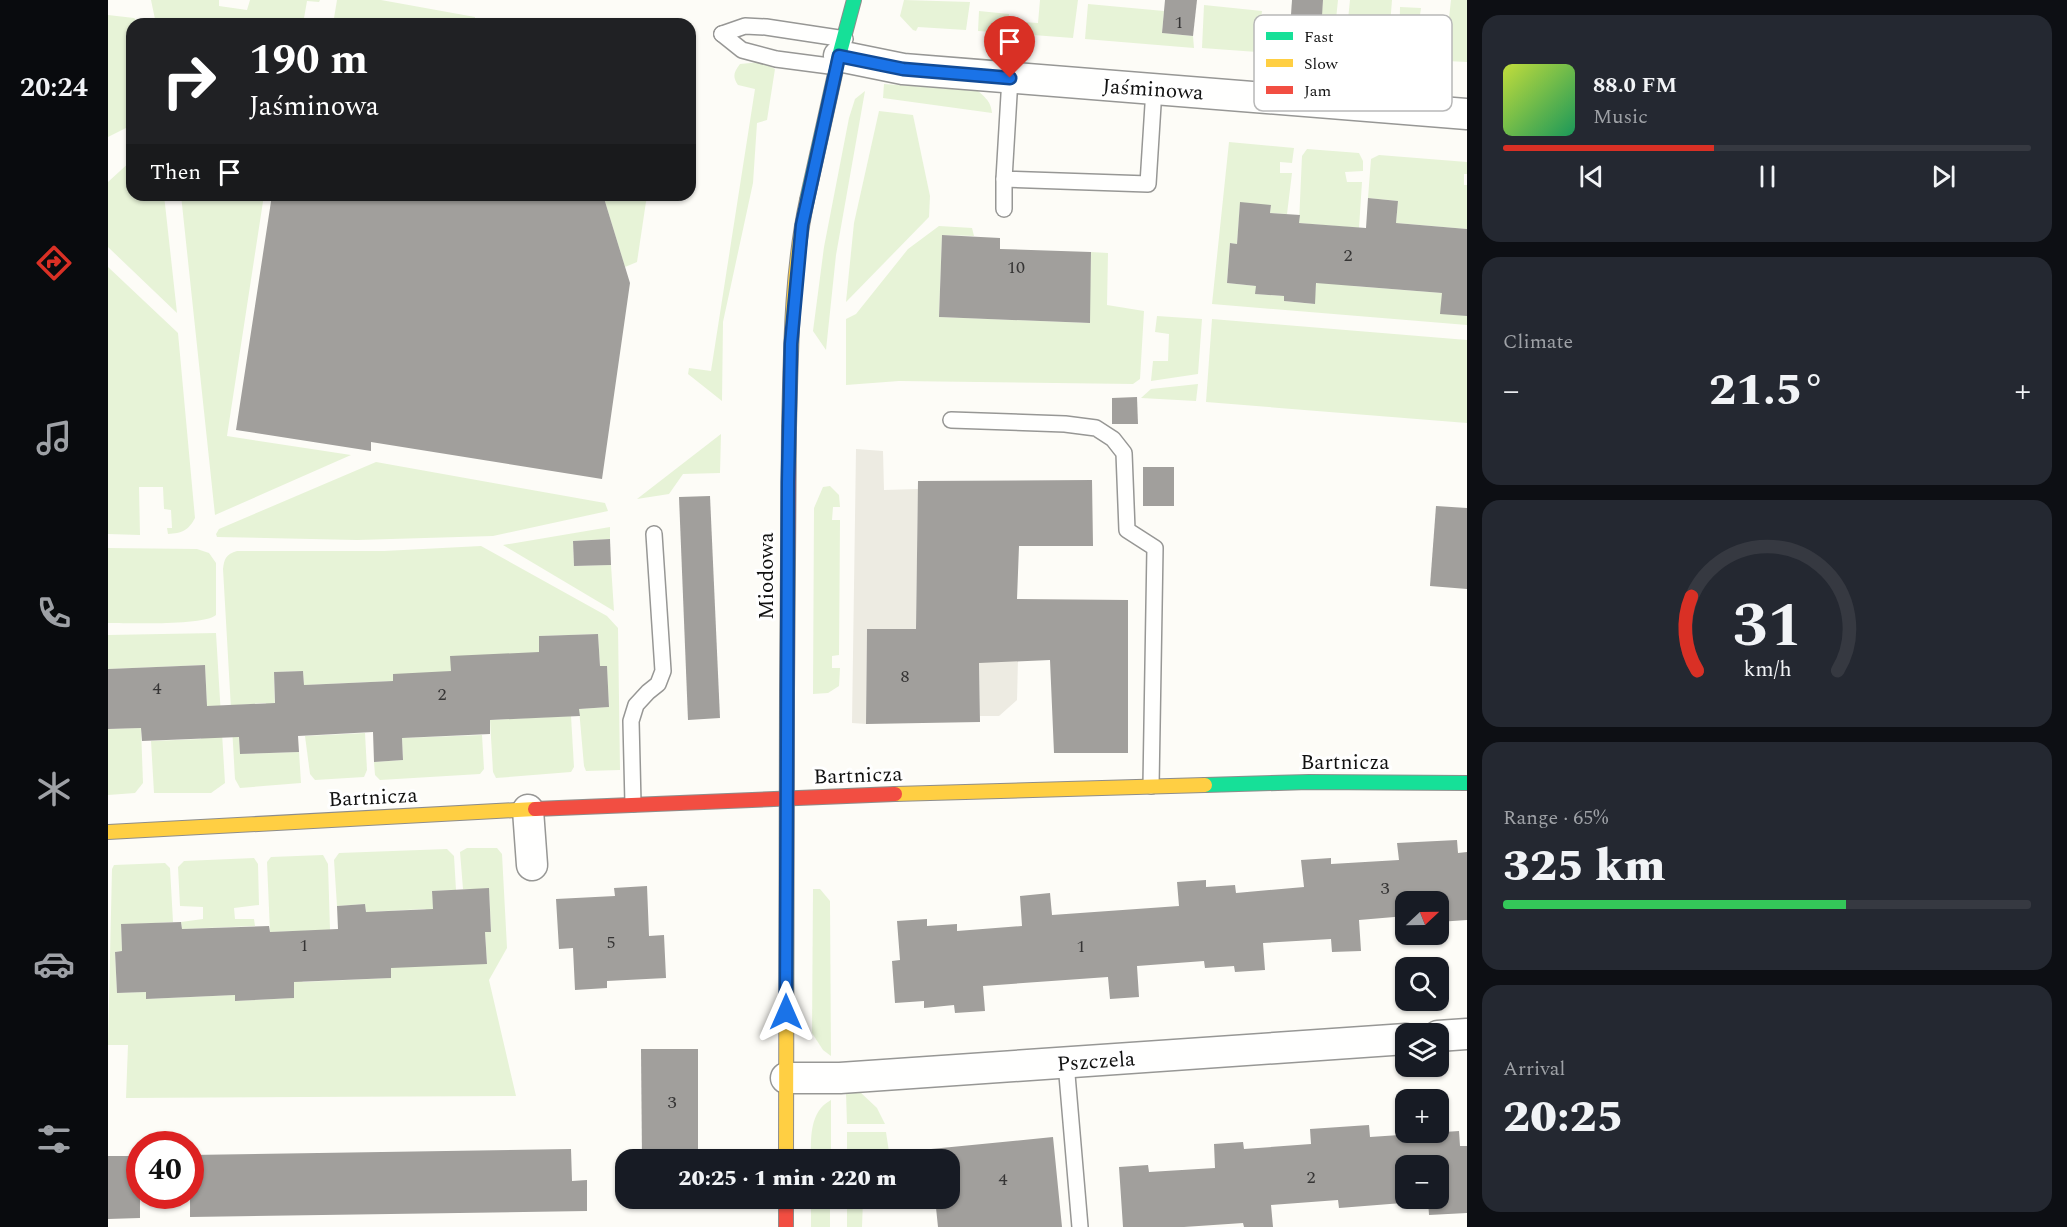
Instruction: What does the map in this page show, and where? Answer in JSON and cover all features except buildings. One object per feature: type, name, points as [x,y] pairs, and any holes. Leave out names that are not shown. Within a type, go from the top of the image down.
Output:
[{"type":"street","name":"Miodowa","points":[[786,1149],[786,799],[791,344],[802,225],[854,0]]},
{"type":"street","name":"Jaśminowa","points":[[840,54],[903,69],[1254,97]]},
{"type":"street","name":"Jaśminowa","points":[[1429,111],[1467,114]]},
{"type":"street","name":"Bartnicza","points":[[108,832],[633,804],[1309,782],[1467,783]]},
{"type":"street","points":[[528,810],[532,865]]},
{"type":"street","points":[[1449,1035],[1467,1034]]},
{"type":"street","name":"Pszczela","points":[[786,1078],[840,1078],[1395,1040]]},
{"type":"street","points":[[786,1209],[786,1227]]},
{"type":"lane","points":[[745,26],[766,27],[840,54],[776,58],[742,50],[722,34],[745,26]]},
{"type":"lane","points":[[1004,209],[1010,78]]},
{"type":"lane","points":[[1004,179],[1148,184],[1154,89]]},
{"type":"lane","points":[[951,420],[1080,425],[1096,428],[1113,439],[1124,453],[1127,530],[1155,548],[1151,786]]},
{"type":"lane","points":[[633,804],[631,721],[636,705],[658,684],[663,671],[654,534]]},
{"type":"lane","points":[[1066,1063],[1080,1227]]},
{"type":"green space","points":[[151,0],[219,0],[219,6],[247,10],[250,0],[320,0],[319,2],[307,1],[304,18],[155,18]]},
{"type":"green space","points":[[337,0],[381,0],[475,17],[475,18],[334,18]]},
{"type":"green space","points":[[904,0],[970,2],[966,30],[918,27],[916,31],[913,30],[900,16]]},
{"type":"green space","points":[[1040,0],[1078,0],[1073,38],[978,31],[979,11],[1009,14],[1008,21],[1038,23]]},
{"type":"green space","points":[[1323,0],[1338,0],[1336,15],[1322,15]]},
{"type":"green space","points":[[1350,0],[1392,0],[1391,15],[1348,15]]},
{"type":"green space","points":[[1451,0],[1467,0],[1467,62],[1452,61],[1452,15],[1449,15]]},
{"type":"green space","points":[[1088,4],[1164,11],[1162,33],[1193,36],[1194,48],[1085,39]]},
{"type":"green space","points":[[1204,5],[1262,11],[1262,15],[1254,15],[1254,52],[1202,48]]},
{"type":"green space","points":[[1400,7],[1421,8],[1420,15],[1400,15]]},
{"type":"green space","points":[[108,15],[134,18],[126,18],[126,128],[108,137]]},
{"type":"green space","points":[[761,62],[775,69],[767,120],[757,123],[753,183],[723,322],[722,401],[688,374],[689,368],[711,371],[755,89],[738,85],[734,74],[740,64]]},
{"type":"green space","points":[[884,84],[978,91],[988,100],[992,113],[883,98]]},
{"type":"green space","points":[[865,91],[836,255],[826,350],[813,331],[824,247],[849,118],[855,99]]},
{"type":"green space","points":[[879,111],[913,115],[930,196],[929,217],[846,302],[854,223]]},
{"type":"green space","points":[[1229,142],[1294,148],[1292,163],[1280,162],[1280,173],[1292,173],[1287,214],[1270,213],[1271,206],[1240,205],[1237,244],[1230,243],[1227,283],[1256,286],[1256,294],[1284,296],[1284,301],[1314,304],[1318,267],[1353,286],[1442,293],[1467,316],[1467,325],[1212,304]]},
{"type":"green space","points":[[1307,149],[1359,153],[1363,161],[1363,171],[1345,172],[1347,182],[1362,182],[1359,228],[1299,223],[1302,156]]},
{"type":"green space","points":[[1379,155],[1467,162],[1464,185],[1467,185],[1467,229],[1396,223],[1398,201],[1368,198],[1371,159]]},
{"type":"green space","points":[[126,166],[126,201],[165,201],[177,313],[108,247],[108,182]]},
{"type":"green space","points":[[182,201],[263,201],[227,436],[351,455],[215,515]]},
{"type":"green space","points":[[605,201],[646,201],[637,262],[625,267]]},
{"type":"green space","points":[[939,226],[972,228],[974,236],[942,235],[939,317],[1089,323],[1091,252],[1108,253],[1107,305],[1144,311],[1140,379],[1133,384],[899,381],[846,385],[846,319],[856,314],[908,249]]},
{"type":"green space","points":[[108,267],[178,333],[195,518],[187,529],[181,532],[168,534],[167,528],[172,528],[171,510],[164,509],[163,487],[139,487],[140,535],[108,534]]},
{"type":"green space","points":[[1157,316],[1202,319],[1198,374],[1151,381],[1153,361],[1168,361],[1169,334],[1155,332]]},
{"type":"green space","points":[[1212,319],[1467,340],[1467,423],[1206,402]]},
{"type":"green space","points":[[1198,384],[1196,401],[1141,398],[1151,389]]},
{"type":"green space","points":[[721,434],[720,473],[683,474],[669,494],[637,499]]},
{"type":"green space","points":[[376,462],[605,503],[608,511],[493,536],[357,540],[217,537],[219,529]]},
{"type":"green space","points":[[830,486],[839,495],[840,507],[833,507],[832,520],[840,520],[839,655],[832,656],[832,668],[840,668],[839,686],[828,693],[813,694],[814,508],[823,487]]},
{"type":"green space","points":[[610,527],[610,539],[573,541],[574,566],[611,565],[614,611],[503,545]]},
{"type":"green space","points":[[481,546],[607,616],[618,628],[620,770],[586,771],[584,766],[579,709],[609,707],[607,666],[600,666],[598,634],[539,636],[539,652],[393,681],[304,685],[303,671],[274,672],[275,712],[267,713],[266,703],[238,705],[240,754],[299,752],[301,783],[240,788],[235,779],[223,569],[228,555],[237,551],[384,551]]},
{"type":"green space","points":[[108,548],[197,549],[209,553],[216,563],[216,615],[197,621],[108,623]]},
{"type":"green space","points":[[216,633],[225,783],[211,793],[154,793],[151,741],[201,739],[200,706],[207,706],[205,665],[108,669],[108,635]]},
{"type":"green space","points":[[571,716],[574,767],[571,772],[496,778],[493,772],[490,720]]},
{"type":"green space","points":[[141,728],[143,783],[135,793],[108,795],[108,729]]},
{"type":"green space","points":[[365,733],[367,770],[364,777],[315,780],[310,774],[305,736]]},
{"type":"green space","points":[[482,735],[484,769],[480,774],[380,780],[375,775],[374,762],[403,760],[402,738]]},
{"type":"green space","points":[[467,848],[497,848],[502,854],[507,948],[489,980],[516,1096],[126,1098],[128,1045],[108,1045],[112,869],[114,865],[165,863],[170,868],[173,922],[121,925],[122,951],[115,952],[117,993],[146,992],[146,999],[235,995],[235,1001],[294,998],[294,974],[303,982],[391,978],[391,953],[487,964],[485,932],[491,931],[489,889],[463,889],[460,852]]},
{"type":"green space","points":[[447,849],[454,856],[456,890],[432,891],[434,917],[425,909],[366,912],[365,904],[337,906],[334,860],[339,853]]},
{"type":"green space","points":[[323,855],[328,864],[330,930],[270,932],[267,862],[271,857]]},
{"type":"green space","points":[[254,858],[258,864],[259,905],[234,908],[235,919],[254,919],[255,926],[182,929],[181,922],[203,919],[203,907],[180,906],[178,867],[184,861]]},
{"type":"green space","points":[[813,889],[820,889],[830,901],[831,1056],[823,1050],[812,1033]]},
{"type":"green space","points":[[860,1092],[877,1108],[885,1124],[847,1124],[846,1093]]},
{"type":"green space","points":[[831,1100],[831,1149],[811,1149],[815,1118],[824,1105]]},
{"type":"green space","points":[[847,1132],[886,1132],[889,1149],[847,1149]]},
{"type":"green space","points":[[811,1209],[830,1209],[830,1227],[811,1227]]},
{"type":"green space","points":[[847,1209],[863,1209],[862,1227],[847,1227]]},
{"type":"shaded area","points":[[856,449],[883,451],[884,490],[918,489],[916,629],[867,629],[866,724],[852,723]]},
{"type":"shaded area","points":[[1018,659],[1017,700],[999,716],[980,716],[979,660]]},
{"type":"traffic: fast","points":[[807,200],[854,0]]},
{"type":"traffic: fast","points":[[1205,785],[1309,782],[1467,783]]},
{"type":"traffic: slow","points":[[789,428],[795,285],[807,200]]},
{"type":"traffic: slow","points":[[786,1149],[787,693]]},
{"type":"traffic: slow","points":[[895,794],[1205,785]]},
{"type":"traffic: slow","points":[[108,832],[535,809]]},
{"type":"traffic: jam","points":[[787,693],[789,428]]},
{"type":"traffic: jam","points":[[535,809],[895,794]]},
{"type":"traffic: jam","points":[[786,1209],[786,1227]]},
{"type":"route","points":[[786,1012],[788,482],[791,344],[802,225],[839,56],[903,69],[1010,78]]}]
